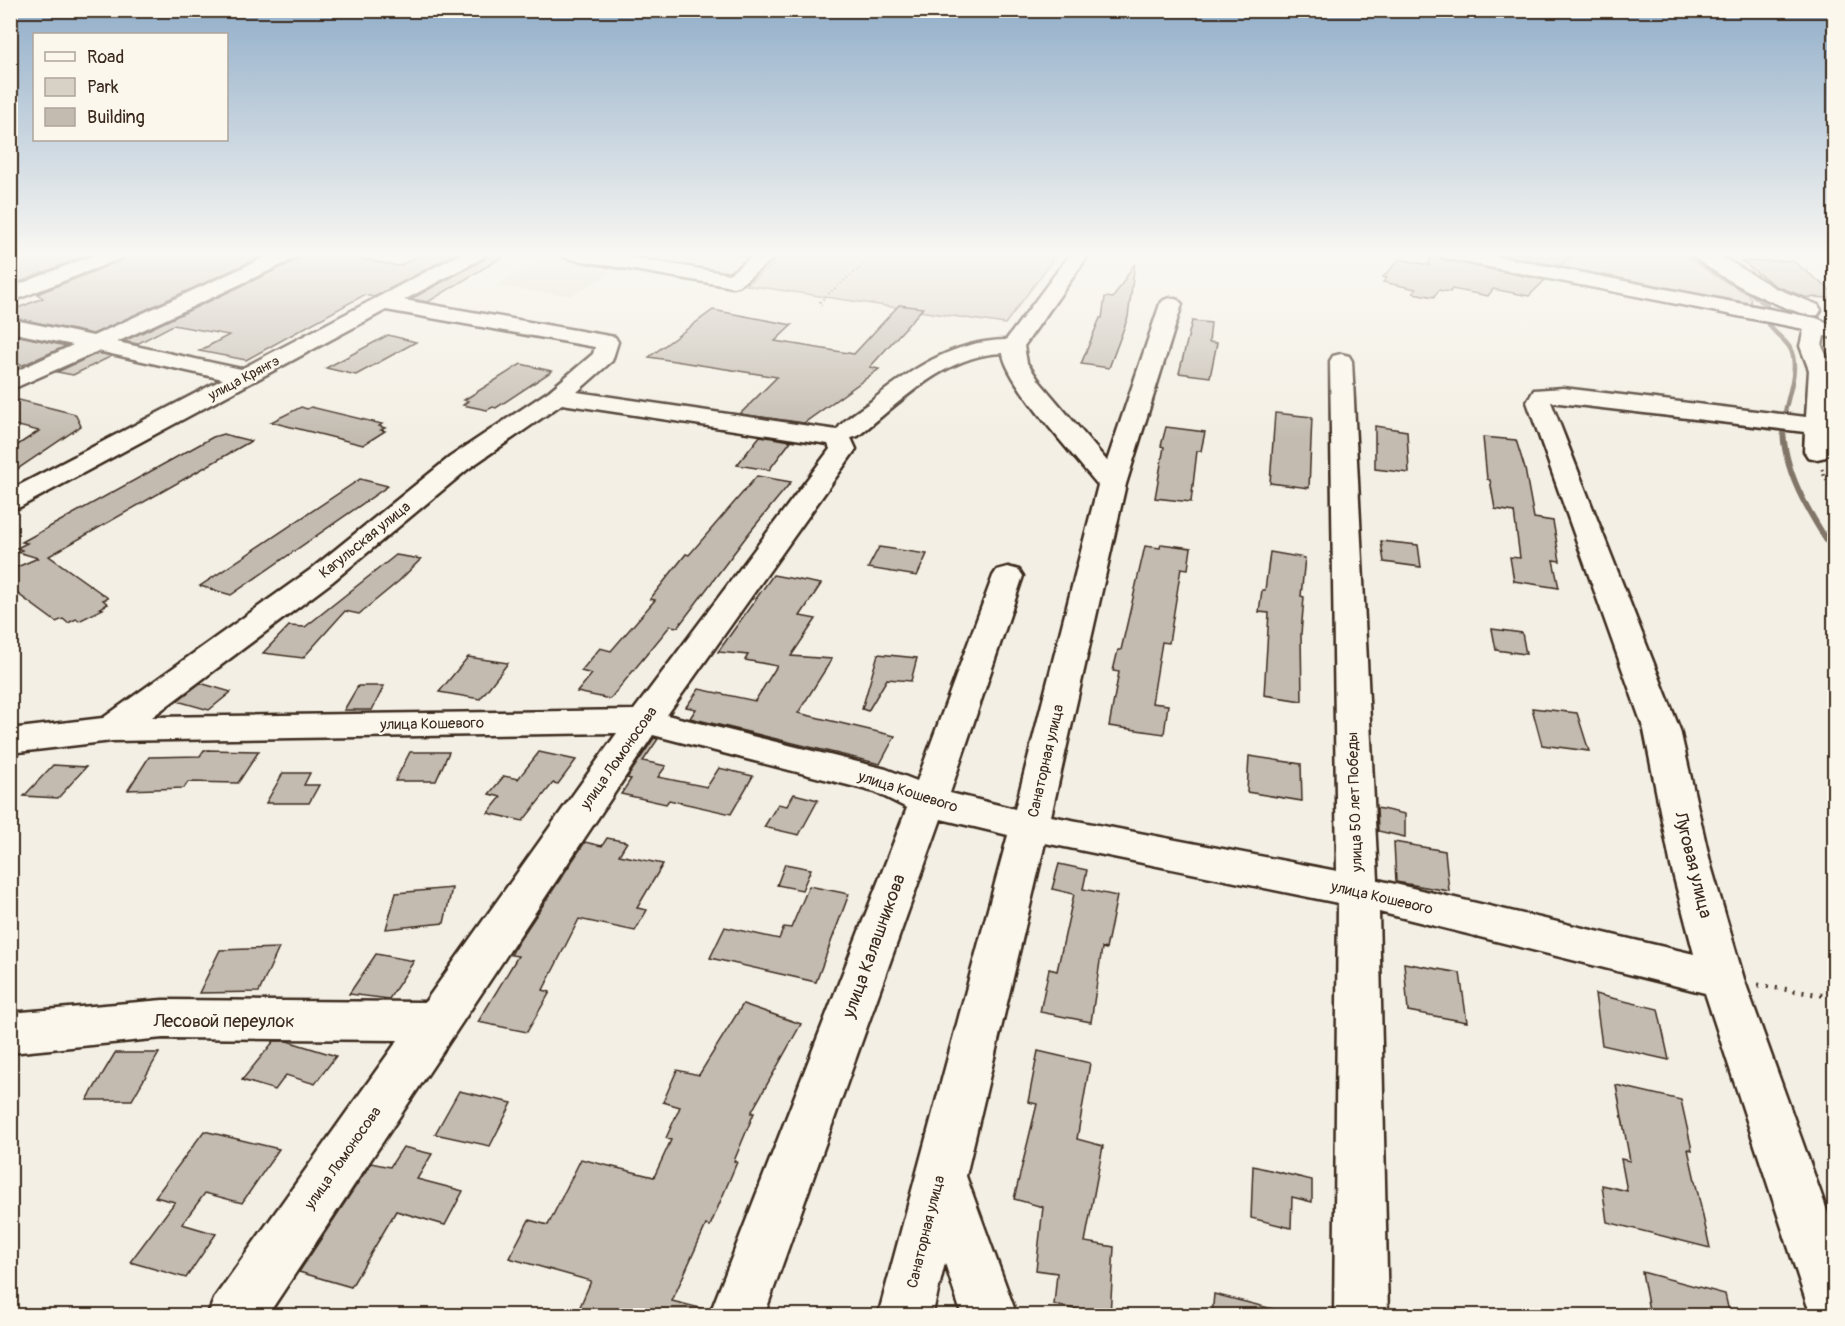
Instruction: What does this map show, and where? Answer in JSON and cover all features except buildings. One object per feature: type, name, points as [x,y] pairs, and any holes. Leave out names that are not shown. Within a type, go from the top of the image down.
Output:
[{"type":"street","points":[[10,383],[157,315]]},
{"type":"street","name":"улица Крянгэ","points":[[10,501],[361,315]]},
{"type":"street","name":"Кагульская улица","points":[[112,729],[321,576],[459,463],[558,396],[604,356],[608,342],[452,315]]},
{"type":"street","points":[[1036,315],[1013,346],[1015,363],[1031,387],[1112,484]]},
{"type":"street","name":"Санаторная улица","points":[[905,1316],[1030,826],[1112,484],[1167,315]]},
{"type":"street","points":[[1788,315],[1828,322]]},
{"type":"street","points":[[1813,315],[1828,322]]},
{"type":"street","points":[[1816,451],[1793,422],[1821,370],[1811,346],[1828,322]]},
{"type":"street","points":[[10,325],[247,377]]},
{"type":"street","points":[[849,431],[898,393],[949,359],[979,348],[1013,346]]},
{"type":"street","name":"улица 50 лет Победы","points":[[1341,361],[1358,891],[1361,1316]]},
{"type":"street","name":"Луговая улица","points":[[1793,422],[1563,395],[1543,395],[1539,402],[1662,730],[1691,866],[1722,979],[1834,1304]]},
{"type":"street","name":"улица Ломоносова","points":[[234,1316],[644,721],[843,449],[838,438],[558,396]]},
{"type":"street","name":"улица Калашникова","points":[[736,1316],[928,802],[1008,576]]},
{"type":"street","name":"улица Кошевого","points":[[10,741],[112,729],[644,721],[886,782],[928,802],[1030,826],[1358,891],[1722,979]]},
{"type":"street","name":"Лесовой переулок","points":[[10,1033],[163,1019],[437,1021]]},
{"type":"street","points":[[941,1176],[990,1316]]},
{"type":"path","points":[[1816,451],[1825,479],[1834,491]]},
{"type":"path","points":[[1722,979],[1834,997]]},
{"type":"green space","points":[[944,315],[1012,315],[1005,324]]},
{"type":"waterway","points":[[1768,323],[1788,344],[1793,357],[1793,377],[1783,427]]},
{"type":"waterway","points":[[1783,427],[1784,443],[1793,477],[1807,508],[1834,552]]}]
